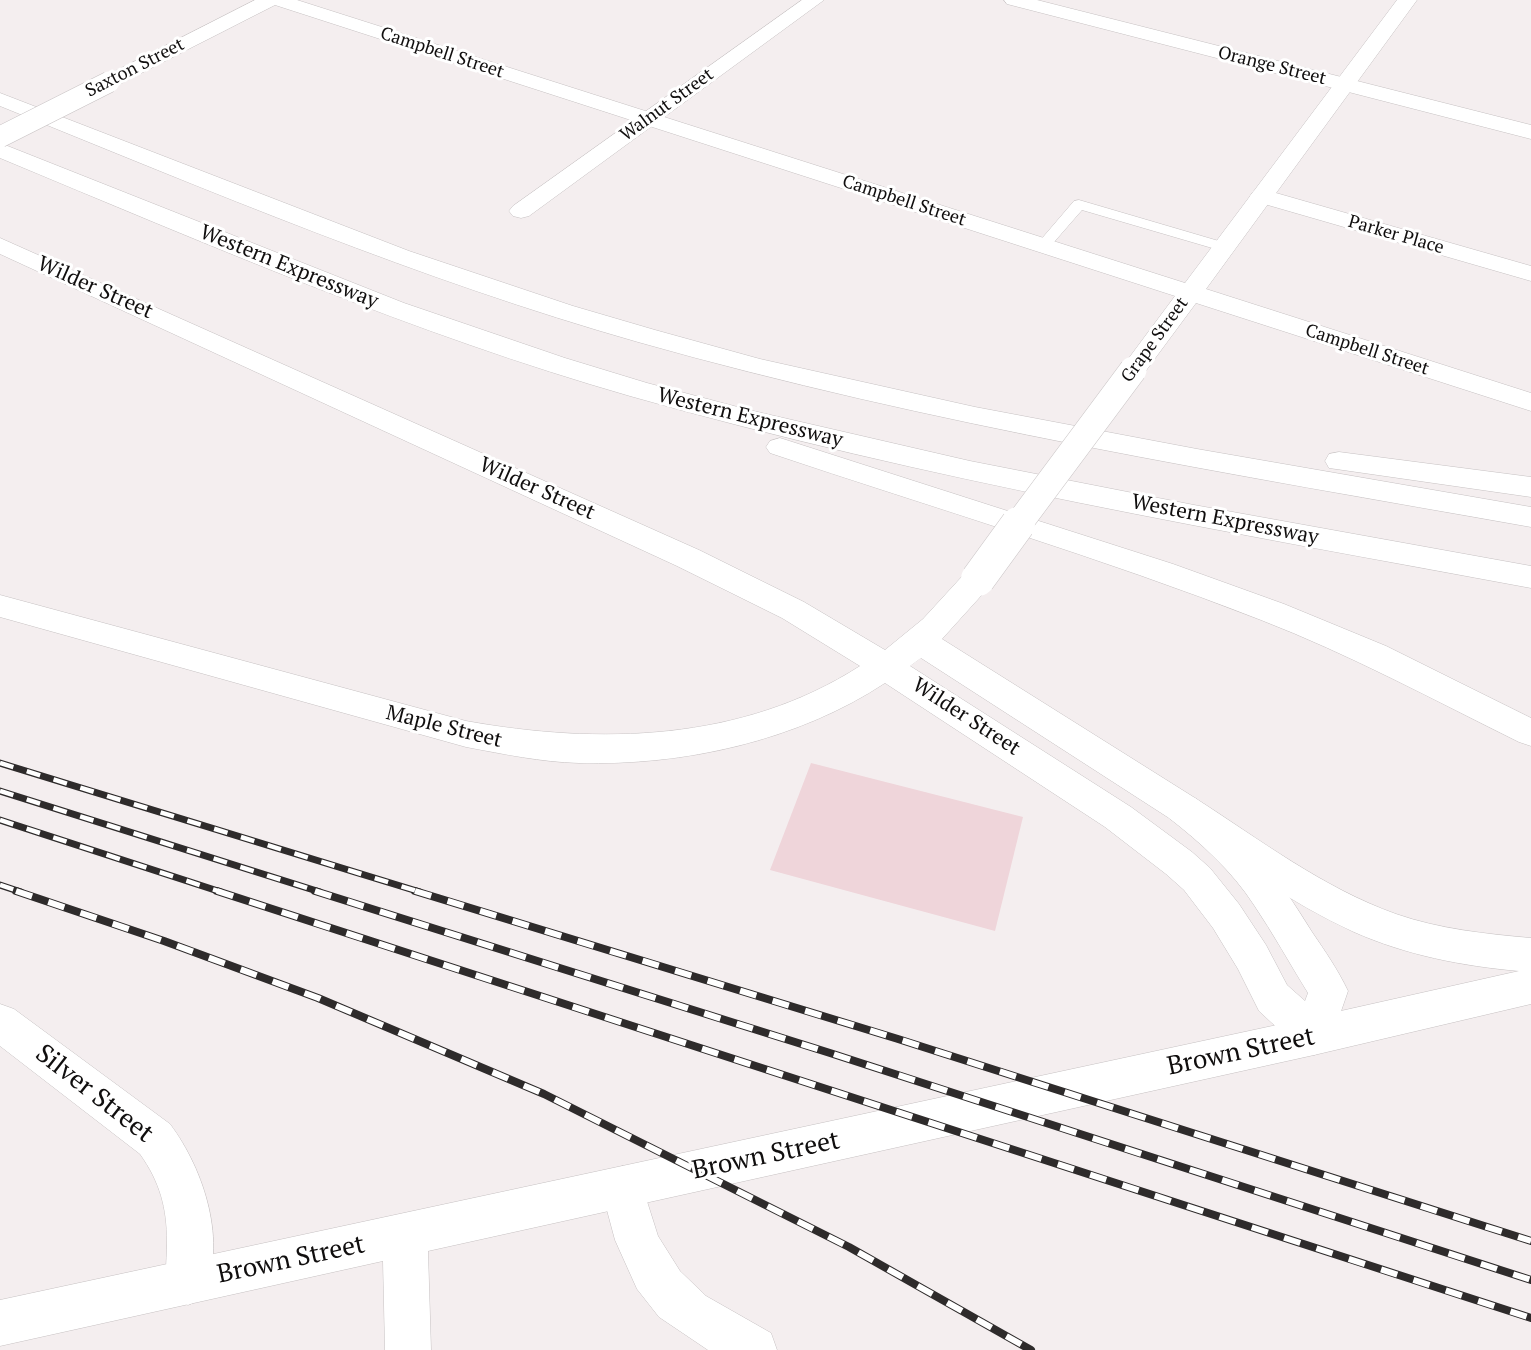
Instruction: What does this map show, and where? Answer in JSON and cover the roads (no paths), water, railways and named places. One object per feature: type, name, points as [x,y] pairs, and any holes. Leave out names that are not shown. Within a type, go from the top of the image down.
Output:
[{"type":"main road","name":"Saxton Street","points":[[0,136],[270,0]]},
{"type":"main road","name":"Campbell Street","points":[[278,0],[1531,402]]},
{"type":"main road","name":"Walnut Street","points":[[521,211],[814,0]]},
{"type":"main road","name":"Orange Street","points":[[1014,0],[1531,132]]},
{"type":"main road","name":"Grape Street","points":[[887,666],[920,640],[978,579],[1407,0]]},
{"type":"main road","points":[[0,99],[435,269],[612,326],[752,365],[868,393],[1023,425],[1531,517]]},
{"type":"main road","name":"Western Expressway","points":[[0,150],[383,305],[478,339],[613,381],[809,434],[1066,490],[1531,577]]},
{"type":"main road","name":"Parker Place","points":[[1262,196],[1531,274]]},
{"type":"main road","name":"Wilder Street","points":[[0,245],[709,568],[793,610],[887,666],[1118,817],[1179,863],[1197,879],[1226,915],[1252,957],[1273,998],[1314,1036],[1328,991],[1279,908],[1256,876],[1219,838],[1182,808],[920,640]]},
{"type":"main road","points":[[383,305],[524,360],[628,397],[1238,599],[1306,625],[1374,655],[1531,733]]},
{"type":"main road","points":[[752,365],[1065,422],[1531,487]]},
{"type":"main road","name":"Maple Street","points":[[0,606],[466,734],[501,742],[563,750],[624,749],[659,745],[747,728],[799,712],[887,666]]},
{"type":"main road","points":[[1182,808],[1298,882],[1372,921],[1395,930],[1448,944],[1531,955]]},
{"type":"main road","name":"Brown Street","points":[[0,1323],[1314,1036],[1531,986]]},
{"type":"main road","name":"Silver Street","points":[[0,1022],[155,1138],[166,1152],[175,1166],[188,1210],[190,1254],[188,1282]]},
{"type":"main road","points":[[623,1188],[632,1226],[650,1269],[661,1285],[689,1312],[754,1350]]},
{"type":"main road","points":[[405,1235],[408,1350]]},
{"type":"lane","points":[[1043,246],[1079,204],[1224,247]]},
{"type":"railway","points":[[0,763],[420,892]]},
{"type":"railway","points":[[0,791],[320,892]]},
{"type":"railway","points":[[0,820],[221,892]]},
{"type":"railway","points":[[0,885],[21,892]]},
{"type":"railway","points":[[16,891],[164,941],[318,998],[544,1094],[849,1247],[1031,1350]]},
{"type":"railway","points":[[217,891],[1531,1318]]},
{"type":"railway","points":[[315,891],[830,1053],[1531,1280]]},
{"type":"railway","points":[[415,891],[898,1039],[1531,1241]]}]
